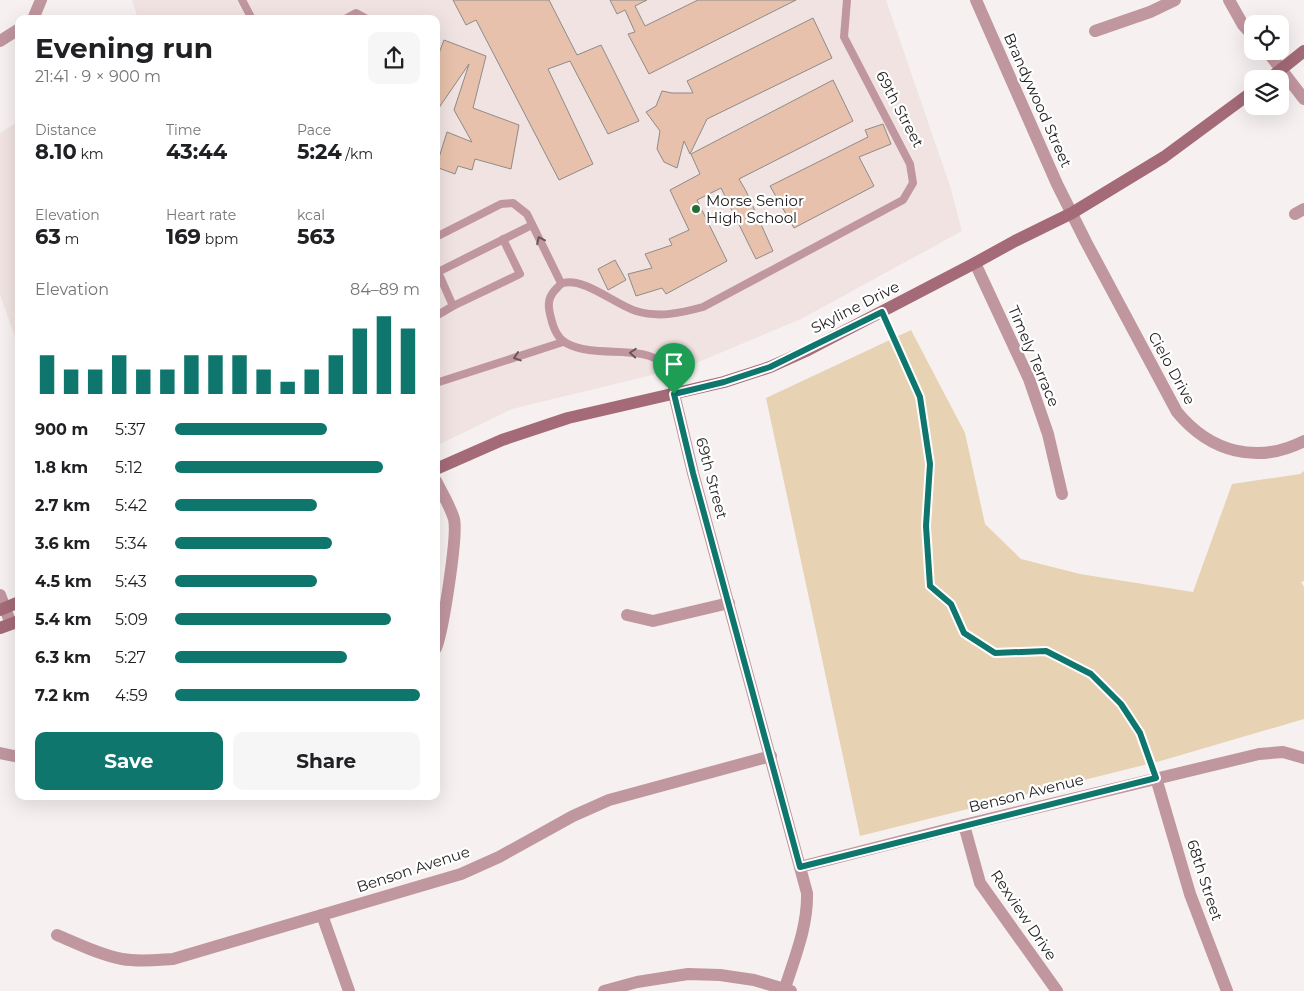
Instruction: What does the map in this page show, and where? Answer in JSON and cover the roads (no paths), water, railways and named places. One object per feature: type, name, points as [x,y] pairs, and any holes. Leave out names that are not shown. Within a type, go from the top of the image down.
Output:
[{"type":"main road","points":[[1282,69],[1304,51]]},
{"type":"main road","name":"Skyline Drive","points":[[440,467],[502,440],[568,418],[724,382],[770,367],[882,312],[1015,241],[1072,214],[1164,157],[1244,98]]},
{"type":"main road","points":[[2,609],[15,604]]},
{"type":"street","name":"Brandywood Street","points":[[976,0],[1072,214]]},
{"type":"street","points":[[1095,30],[1150,12],[1175,0]]},
{"type":"street","points":[[1229,0],[1244,26]]},
{"type":"street","points":[[0,41],[15,32]]},
{"type":"street","points":[[1274,60],[1304,99]]},
{"type":"street","name":"Cielo Drive","points":[[1072,214],[1177,412],[1189,426],[1212,443],[1223,448],[1247,453],[1272,452],[1304,441]]},
{"type":"street","name":"Timely Terrace","points":[[975,263],[1029,379],[1048,434],[1062,494]]},
{"type":"street","name":"69th Street","points":[[674,394],[693,473],[807,893],[801,941],[786,990]]},
{"type":"street","points":[[440,490],[454,520],[454,535],[440,634]]},
{"type":"street","points":[[0,595],[2,609],[10,625]]},
{"type":"street","points":[[627,615],[653,621],[729,603]]},
{"type":"street","name":"Benson Avenue","points":[[800,867],[964,825],[1259,754],[1283,752],[1304,758]]},
{"type":"street","points":[[0,753],[15,755]]},
{"type":"street","name":"Benson Avenue","points":[[57,935],[104,955],[124,960],[173,959],[461,874],[499,857],[573,816],[609,800],[771,756]]},
{"type":"street","name":"68th Street","points":[[1156,778],[1190,894],[1227,991]]},
{"type":"street","name":"Rexview Drive","points":[[964,825],[980,883],[1057,991]]},
{"type":"street","points":[[322,915],[350,991]]},
{"type":"street","points":[[604,991],[637,982],[688,974],[720,975],[745,979],[786,990]]},
{"type":"lane","points":[[242,0],[250,15]]},
{"type":"lane","name":"69th Street","points":[[561,283],[573,282],[582,285],[636,311],[659,316],[689,311],[704,307],[903,200],[913,183],[910,164],[844,37],[847,0]]},
{"type":"lane","points":[[440,235],[501,204],[512,203],[527,214],[561,283],[552,294],[547,306],[554,329],[563,342],[440,382]]},
{"type":"lane","points":[[440,271],[532,225]]},
{"type":"lane","points":[[440,314],[520,274],[503,239]]},
{"type":"lane","points":[[440,277],[453,306]]},
{"type":"lane","points":[[882,312],[920,397],[930,464],[926,526],[930,586],[951,604],[964,633],[995,653],[1046,651],[1091,674],[1121,704],[1140,733],[1156,778]]},
{"type":"lane","name":"69th Street","points":[[563,342],[585,350],[654,356],[667,366],[674,394]]},
{"type":"place","name":"Morse Senior High School","points":[[696,209]]}]
